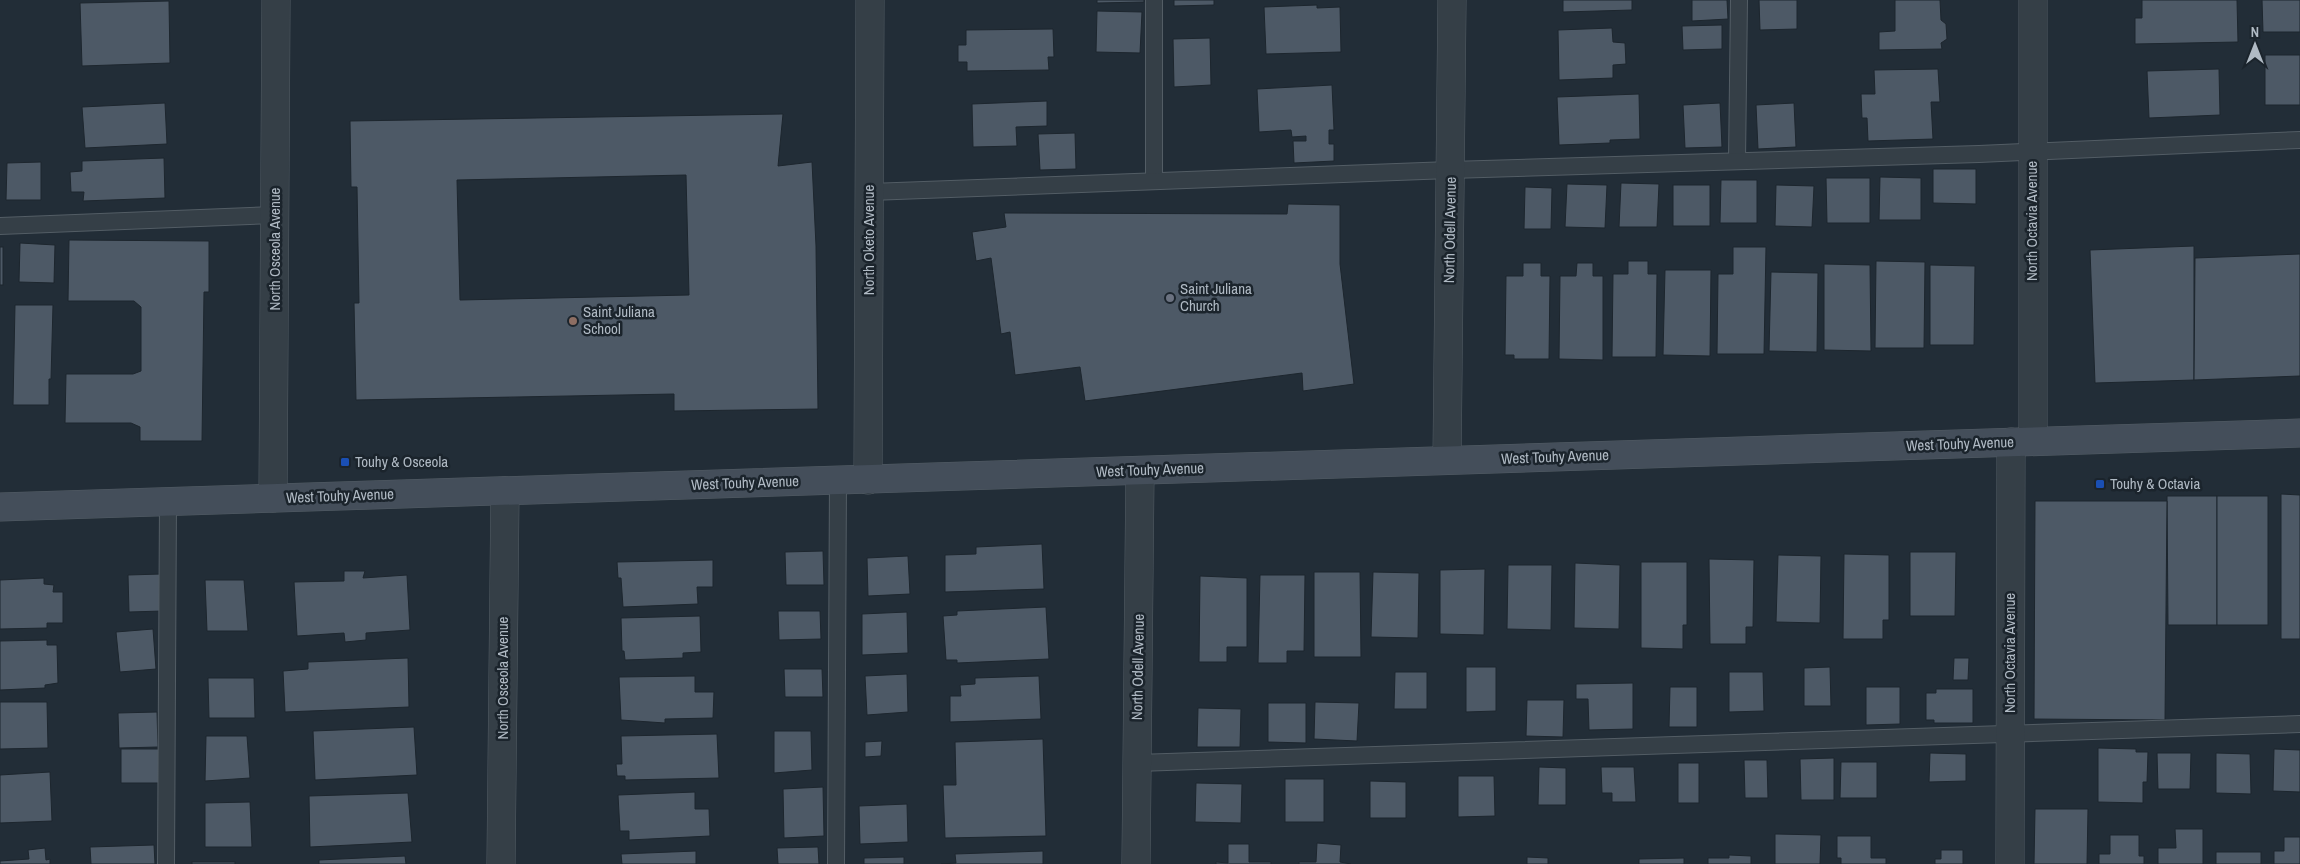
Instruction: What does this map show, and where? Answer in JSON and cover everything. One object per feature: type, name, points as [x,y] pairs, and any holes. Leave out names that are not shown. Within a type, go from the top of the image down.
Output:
[{"type":"main road","name":"West Touhy Avenue","points":[[0,507],[2300,433]]},
{"type":"street","name":"North Osceola Avenue","points":[[273,498],[276,0]]},
{"type":"street","name":"North Oketo Avenue","points":[[868,480],[870,0]]},
{"type":"street","name":"North Odell Avenue","points":[[1448,460],[1452,0]]},
{"type":"street","name":"North Octavia Avenue","points":[[2010,864],[2010,733],[2032,152],[2033,0]]},
{"type":"street","name":"North Odell Avenue","points":[[1136,864],[1140,470]]},
{"type":"street","name":"North Osceola Avenue","points":[[501,864],[505,491]]},
{"type":"lane","points":[[1154,0],[1154,181]]},
{"type":"lane","points":[[1737,161],[1739,0]]},
{"type":"lane","points":[[870,192],[1450,170],[2032,152],[2300,140]]},
{"type":"lane","points":[[0,226],[275,215]]},
{"type":"lane","points":[[836,864],[838,480]]},
{"type":"lane","points":[[166,864],[168,502]]},
{"type":"lane","points":[[1137,763],[2300,724]]},
{"type":"building","points":[[1097,0],[1144,0],[1144,2],[1097,3]]},
{"type":"building","points":[[1174,0],[1214,0],[1214,5],[1174,6]]},
{"type":"building","points":[[1563,0],[1632,0],[1632,10],[1563,12]]},
{"type":"building","points":[[1692,0],[1727,0],[1728,19],[1692,21]]},
{"type":"building","points":[[1759,0],[1797,0],[1797,29],[1760,30]]},
{"type":"building","points":[[1895,0],[1940,0],[1941,20],[1946,24],[1947,39],[1941,43],[1942,49],[1879,50],[1879,32],[1895,31]]},
{"type":"building","points":[[2142,0],[2237,0],[2238,42],[2135,44],[2135,18],[2142,18]]},
{"type":"building","points":[[2262,0],[2300,0],[2300,32],[2263,32]]},
{"type":"building","points":[[169,1],[170,63],[82,66],[80,3]]},
{"type":"building","points":[[1317,5],[1317,8],[1340,7],[1341,52],[1266,54],[1264,7]]},
{"type":"building","points":[[1097,11],[1142,12],[1140,53],[1096,52]]},
{"type":"building","points":[[1722,25],[1722,49],[1683,50],[1682,26]]},
{"type":"building","points":[[1612,28],[1613,42],[1625,43],[1626,64],[1613,65],[1613,78],[1559,80],[1558,30]]},
{"type":"building","points":[[1053,29],[1054,57],[1048,57],[1049,70],[967,71],[967,62],[958,62],[958,45],[966,45],[966,30]]},
{"type":"building","points":[[1210,38],[1211,85],[1174,87],[1173,39]]},
{"type":"building","points":[[2265,55],[2300,55],[2300,105],[2265,105]]},
{"type":"building","points":[[1938,69],[1940,102],[1931,102],[1933,139],[1868,141],[1867,118],[1862,118],[1861,94],[1875,94],[1874,70]]},
{"type":"building","points":[[2219,69],[2220,115],[2149,118],[2147,71]]},
{"type":"building","points":[[1332,85],[1334,130],[1329,130],[1329,144],[1334,144],[1334,161],[1294,163],[1293,141],[1306,141],[1306,136],[1292,137],[1291,130],[1259,132],[1257,89]]},
{"type":"building","points":[[1639,94],[1640,139],[1610,140],[1610,143],[1559,145],[1557,97]]},
{"type":"building","points":[[1047,101],[1047,126],[1016,127],[1017,146],[973,147],[972,104]]},
{"type":"building","points":[[165,103],[167,144],[85,148],[82,107]]},
{"type":"building","points":[[1720,103],[1722,147],[1685,148],[1683,105]]},
{"type":"building","points":[[1794,103],[1796,147],[1758,149],[1756,105]]},
{"type":"building","points":[[783,114],[778,166],[812,162],[816,246],[818,409],[674,411],[674,394],[356,400],[354,303],[359,303],[357,187],[351,187],[350,121]],"holes":[[[686,175],[689,295],[460,300],[457,180]]]},
{"type":"building","points":[[1075,133],[1076,169],[1040,170],[1038,134]]},
{"type":"building","points":[[164,158],[165,198],[83,201],[84,192],[71,192],[70,172],[82,171],[82,161]]},
{"type":"building","points":[[41,162],[41,200],[6,200],[7,163]]},
{"type":"building","points":[[1933,169],[1976,169],[1976,204],[1933,203]]},
{"type":"building","points":[[1880,177],[1921,178],[1921,220],[1879,220]]},
{"type":"building","points":[[1826,178],[1870,178],[1870,223],[1827,223]]},
{"type":"building","points":[[1721,180],[1757,180],[1757,223],[1720,223]]},
{"type":"building","points":[[1621,183],[1659,184],[1657,227],[1619,227]]},
{"type":"building","points":[[1567,184],[1607,185],[1605,228],[1565,227]]},
{"type":"building","points":[[1673,185],[1710,185],[1710,226],[1673,226]]},
{"type":"building","points":[[1776,185],[1814,186],[1812,227],[1775,226]]},
{"type":"building","points":[[1525,187],[1552,188],[1551,229],[1524,229]]},
{"type":"building","name":"Saint Juliana Church","points":[[1288,204],[1340,205],[1340,264],[1354,384],[1303,391],[1302,373],[1085,401],[1080,367],[1015,375],[1010,332],[1001,334],[991,258],[976,261],[972,232],[1006,227],[1004,213],[1287,214]]},
{"type":"building","points":[[69,240],[209,241],[209,292],[204,292],[202,441],[140,441],[140,427],[131,423],[65,423],[66,374],[133,374],[141,371],[141,307],[134,301],[68,301]]},
{"type":"building","points":[[20,243],[55,245],[54,283],[19,282]]},
{"type":"building","points":[[2194,246],[2194,380],[2095,383],[2090,250]]},
{"type":"building","points":[[0,247],[3,247],[3,285],[0,285]]},
{"type":"building","points":[[1733,247],[1766,247],[1764,354],[1717,354],[1718,274],[1733,274]]},
{"type":"building","points":[[2300,254],[2300,376],[2194,380],[2195,258]]},
{"type":"building","points":[[1628,261],[1648,261],[1648,274],[1657,274],[1656,357],[1612,357],[1613,274],[1628,274]]},
{"type":"building","points":[[1876,261],[1925,262],[1924,348],[1875,348]]},
{"type":"building","points":[[1523,263],[1541,263],[1541,276],[1550,276],[1549,359],[1514,359],[1514,355],[1505,355],[1506,276],[1523,276]]},
{"type":"building","points":[[1577,263],[1593,263],[1593,276],[1603,276],[1603,360],[1559,359],[1560,276],[1576,276]]},
{"type":"building","points":[[1824,264],[1870,265],[1871,351],[1824,350]]},
{"type":"building","points":[[1930,265],[1975,266],[1974,345],[1930,345]]},
{"type":"building","points":[[1665,270],[1711,270],[1710,356],[1663,355]]},
{"type":"building","points":[[1771,272],[1818,273],[1817,352],[1769,351]]},
{"type":"building","points":[[15,305],[53,305],[49,405],[13,405]]},
{"type":"building","points":[[2281,494],[2300,495],[2300,639],[2281,639]]},
{"type":"building","points":[[2167,496],[2217,496],[2217,625],[2168,625]]},
{"type":"building","points":[[2217,496],[2268,496],[2268,625],[2217,625]]},
{"type":"building","points":[[2035,501],[2167,501],[2165,720],[2034,719]]},
{"type":"building","points":[[1042,544],[1044,589],[945,592],[945,555],[976,554],[976,547]]},
{"type":"building","points":[[823,551],[824,585],[786,585],[785,552]]},
{"type":"building","points":[[1910,552],[1956,552],[1955,616],[1910,616]]},
{"type":"building","points":[[1844,554],[1889,555],[1889,620],[1883,620],[1883,639],[1843,639]]},
{"type":"building","points":[[1778,555],[1821,556],[1820,623],[1776,622]]},
{"type":"building","points":[[908,556],[910,594],[868,596],[867,558]]},
{"type":"building","points":[[1709,559],[1754,560],[1753,627],[1746,627],[1746,644],[1710,644]]},
{"type":"building","points":[[713,560],[713,587],[697,587],[698,604],[623,607],[621,578],[618,578],[617,562]]},
{"type":"building","points":[[1641,562],[1687,562],[1687,625],[1683,625],[1683,649],[1641,648]]},
{"type":"building","points":[[1575,563],[1620,565],[1619,629],[1574,628]]},
{"type":"building","points":[[1508,565],[1552,565],[1551,630],[1507,629]]},
{"type":"building","points":[[1485,569],[1484,635],[1440,634],[1440,570]]},
{"type":"building","points":[[344,571],[365,571],[363,578],[407,575],[410,630],[366,633],[366,640],[345,642],[344,633],[297,636],[294,582],[344,581]]},
{"type":"building","points":[[1314,572],[1360,572],[1361,657],[1314,657]]},
{"type":"building","points":[[1373,572],[1419,573],[1418,638],[1371,637]]},
{"type":"building","points":[[161,574],[163,611],[129,612],[128,575]]},
{"type":"building","points":[[1260,575],[1305,575],[1304,651],[1287,651],[1287,663],[1258,663]]},
{"type":"building","points":[[1200,576],[1247,578],[1247,647],[1227,647],[1227,662],[1199,662]]},
{"type":"building","points":[[44,578],[44,584],[54,585],[53,592],[63,592],[63,623],[47,623],[47,628],[0,629],[0,580]]},
{"type":"building","points":[[205,580],[244,580],[248,631],[207,631]]},
{"type":"building","points":[[1046,607],[1049,659],[957,663],[957,660],[946,660],[943,616],[957,615],[957,611]]},
{"type":"building","points":[[778,611],[820,611],[821,639],[779,640]]},
{"type":"building","points":[[907,612],[908,653],[862,655],[862,614]]},
{"type":"building","points":[[700,616],[701,652],[683,653],[683,658],[625,660],[624,651],[622,651],[621,618]]},
{"type":"building","points":[[153,629],[156,669],[120,672],[116,632]]},
{"type":"building","points":[[47,640],[47,645],[57,645],[58,683],[45,685],[45,688],[0,690],[0,641]]},
{"type":"building","points":[[408,658],[409,707],[285,712],[283,671],[308,669],[308,662]]},
{"type":"building","points":[[1954,658],[1969,658],[1968,680],[1953,680]]},
{"type":"building","points":[[1466,667],[1496,667],[1496,711],[1466,712]]},
{"type":"building","points":[[1830,667],[1831,706],[1804,706],[1804,668]]},
{"type":"building","points":[[784,669],[822,669],[823,697],[785,697]]},
{"type":"building","points":[[1395,672],[1427,672],[1427,709],[1394,709]]},
{"type":"building","points":[[1729,672],[1763,672],[1764,711],[1729,712]]},
{"type":"building","points":[[907,674],[908,712],[867,715],[865,676]]},
{"type":"building","points":[[695,676],[695,692],[714,692],[713,718],[665,719],[665,723],[621,720],[619,677]]},
{"type":"building","points":[[1039,676],[1041,719],[950,722],[950,696],[961,696],[960,685],[975,684],[975,678]]},
{"type":"building","points":[[208,678],[254,678],[255,718],[209,718]]},
{"type":"building","points":[[1633,683],[1633,729],[1589,730],[1588,699],[1576,699],[1576,684]]},
{"type":"building","points":[[1670,687],[1697,687],[1697,727],[1669,727]]},
{"type":"building","points":[[1866,687],[1900,687],[1900,724],[1866,725]]},
{"type":"building","points":[[1936,689],[1973,689],[1973,723],[1934,723],[1934,720],[1926,720],[1926,693],[1936,693]]},
{"type":"building","points":[[1527,700],[1564,700],[1563,737],[1526,736]]},
{"type":"building","points":[[0,702],[47,702],[48,748],[0,749]]},
{"type":"building","points":[[1315,702],[1359,703],[1357,741],[1314,739]]},
{"type":"building","points":[[1268,703],[1306,703],[1306,743],[1268,742]]},
{"type":"building","points":[[1198,708],[1241,709],[1240,747],[1197,747]]},
{"type":"building","points":[[157,712],[158,747],[119,748],[118,713]]},
{"type":"building","points":[[414,727],[417,775],[315,780],[313,731]]},
{"type":"building","points":[[774,731],[811,731],[812,770],[774,773]]},
{"type":"building","points":[[717,734],[719,778],[625,780],[625,776],[617,776],[616,764],[622,764],[621,736]]},
{"type":"building","points":[[206,736],[247,736],[250,778],[205,781]]},
{"type":"building","points":[[1043,739],[1046,836],[945,838],[943,785],[956,785],[955,742]]},
{"type":"building","points":[[882,741],[881,756],[865,757],[865,742]]},
{"type":"building","points":[[2098,748],[2136,749],[2136,752],[2148,752],[2147,782],[2143,782],[2143,803],[2098,802]]},
{"type":"building","points":[[121,749],[159,749],[160,783],[121,783]]},
{"type":"building","points":[[2274,749],[2300,750],[2300,792],[2273,791]]},
{"type":"building","points":[[1930,753],[1966,754],[1966,781],[1929,782]]},
{"type":"building","points":[[2157,753],[2191,753],[2190,789],[2158,789]]},
{"type":"building","points":[[2216,753],[2250,754],[2251,794],[2216,793]]},
{"type":"building","points":[[1834,758],[1834,800],[1801,800],[1800,759]]},
{"type":"building","points":[[1744,760],[1767,760],[1768,798],[1745,798]]},
{"type":"building","points":[[1841,762],[1877,762],[1877,798],[1840,798]]},
{"type":"building","points":[[1678,763],[1699,763],[1699,803],[1678,803]]},
{"type":"building","points":[[1539,767],[1566,768],[1566,805],[1538,805]]},
{"type":"building","points":[[1601,767],[1634,767],[1636,802],[1612,802],[1612,793],[1602,793]]},
{"type":"building","points":[[50,772],[52,821],[0,823],[0,775]]},
{"type":"building","points":[[1458,776],[1494,776],[1495,816],[1458,817]]},
{"type":"building","points":[[1285,779],[1324,779],[1324,822],[1285,822]]},
{"type":"building","points":[[1370,781],[1406,782],[1406,818],[1370,818]]},
{"type":"building","points":[[1196,783],[1242,784],[1241,823],[1195,822]]},
{"type":"building","points":[[823,787],[824,836],[784,838],[783,789]]},
{"type":"building","points":[[695,792],[695,809],[709,809],[710,836],[629,840],[629,831],[620,831],[618,795]]},
{"type":"building","points":[[408,793],[412,842],[310,847],[309,796]]},
{"type":"building","points":[[250,802],[252,847],[205,847],[205,803]]},
{"type":"building","points":[[907,804],[908,842],[860,844],[859,806]]},
{"type":"building","points":[[2035,809],[2088,809],[2087,864],[2034,864]]},
{"type":"building","points":[[2175,829],[2203,829],[2203,864],[2158,864],[2158,848],[2176,848]]},
{"type":"building","points":[[1775,834],[1821,835],[1820,864],[1775,864]]},
{"type":"building","points":[[2110,835],[2139,835],[2139,856],[2144,856],[2144,864],[2099,864],[2099,854],[2110,854]]},
{"type":"building","points":[[1837,836],[1871,836],[1871,858],[1886,858],[1886,864],[1841,864],[1841,858],[1837,858]]},
{"type":"building","points":[[2284,837],[2300,837],[2300,864],[2274,864],[2274,851],[2284,851]]},
{"type":"building","points":[[1317,843],[1341,845],[1340,862],[1351,864],[1299,864],[1299,862],[1316,862]]},
{"type":"building","points":[[1228,844],[1249,844],[1249,862],[1271,862],[1271,864],[1216,864],[1216,862],[1228,863]]},
{"type":"building","points":[[154,845],[155,864],[91,864],[90,847]]},
{"type":"building","points":[[818,847],[819,864],[778,864],[777,848]]},
{"type":"building","points":[[45,848],[46,860],[50,859],[50,864],[0,864],[0,861],[29,859],[28,850]]},
{"type":"building","points":[[1941,850],[1963,850],[1963,864],[1935,864],[1935,859],[1941,859]]},
{"type":"building","points":[[696,851],[696,864],[622,864],[621,854]]},
{"type":"building","points":[[1043,851],[1043,864],[941,864],[956,863],[955,854]]},
{"type":"building","points":[[2216,852],[2261,852],[2261,864],[2216,864]]},
{"type":"building","points":[[1729,855],[1751,856],[1751,864],[1708,864],[1708,858],[1729,858]]},
{"type":"building","points":[[405,856],[406,864],[319,864],[319,860]]},
{"type":"building","points":[[904,857],[904,864],[864,864],[864,858]]},
{"type":"building","points":[[1527,857],[1548,858],[1548,864],[1527,864]]},
{"type":"building","points":[[1684,858],[1684,864],[1639,864],[1639,859]]},
{"type":"building","points":[[192,862],[235,862],[235,864],[192,864]]},
{"type":"place","name":"Saint Juliana Church","points":[[1170,298]]},
{"type":"place","name":"Saint Juliana School","points":[[573,321]]},
{"type":"place","name":"Touhy & Osceola","points":[[345,462]]},
{"type":"place","name":"Touhy & Octavia","points":[[2100,484]]}]
